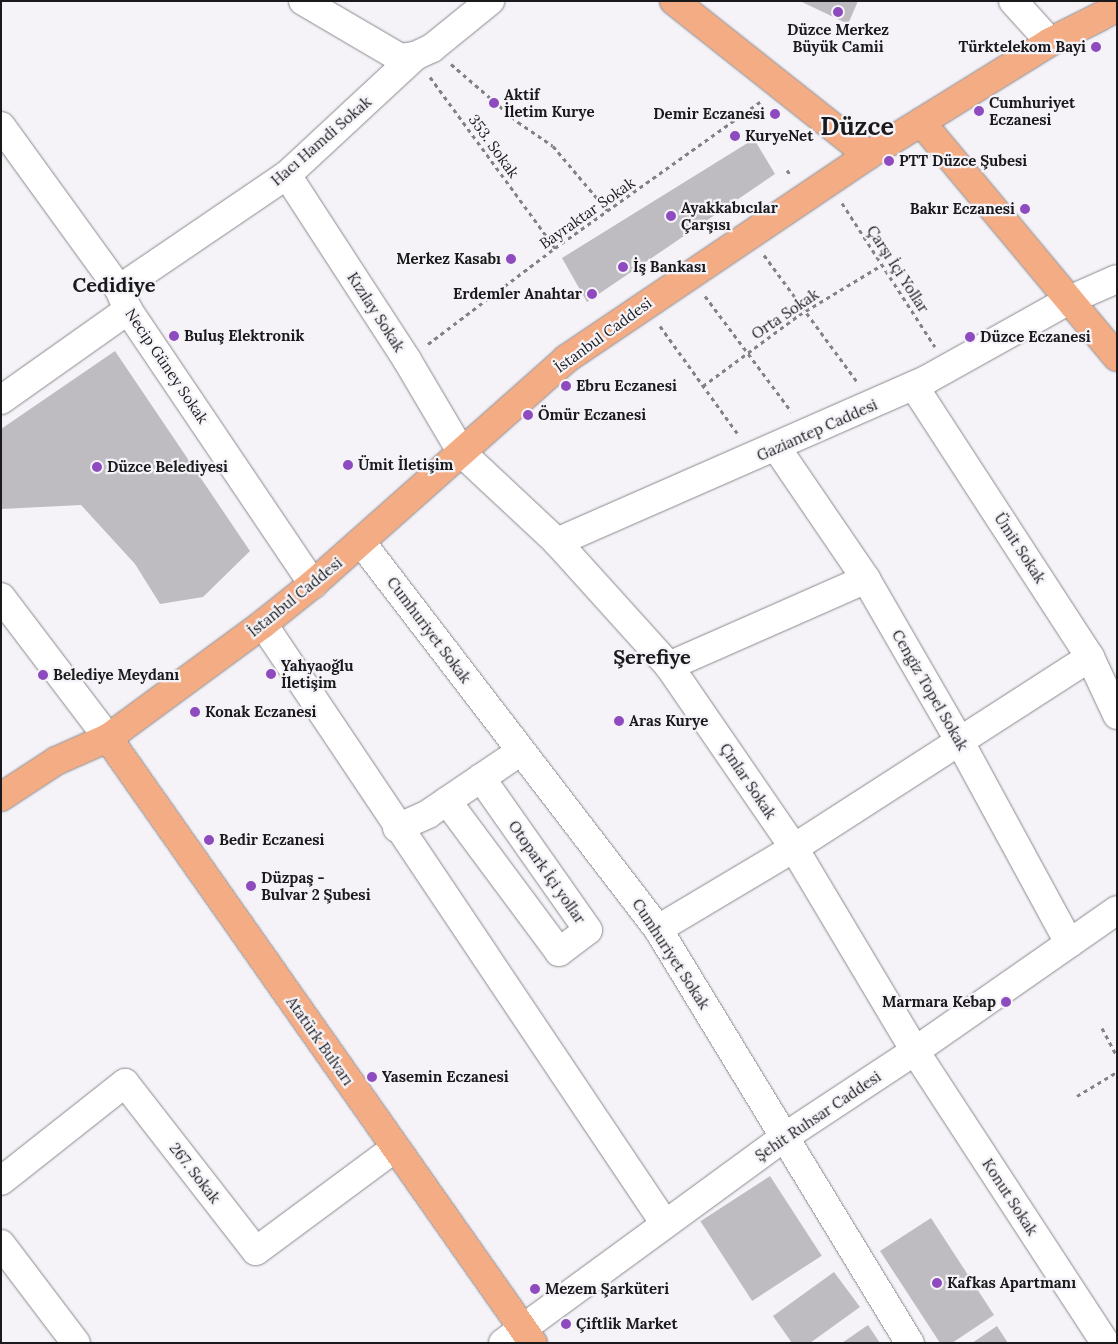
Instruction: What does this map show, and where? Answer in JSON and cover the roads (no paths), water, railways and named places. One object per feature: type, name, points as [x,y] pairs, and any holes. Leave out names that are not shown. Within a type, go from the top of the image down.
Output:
[{"type":"main road","points":[[674,1],[868,154]]},
{"type":"main road","name":"İstanbul Caddesi","points":[[1,797],[56,761],[108,738],[263,624],[313,584],[566,359],[868,154],[1050,42],[1117,8]]},
{"type":"main road","points":[[921,122],[1117,357]]},
{"type":"main road","name":"Atatürk Bulvarı","points":[[108,738],[394,1148],[520,1338]]},
{"type":"street","points":[[303,1],[400,58],[424,52]]},
{"type":"street","name":"Hacı Hamdi Sokak","points":[[1,400],[124,299],[287,175],[424,52],[490,1]]},
{"type":"street","points":[[1013,1],[1050,42]]},
{"type":"street","name":"Necip Güney Sokak","points":[[1,126],[124,299],[313,584]]},
{"type":"street","name":"Kızılay Sokak","points":[[287,175],[408,360],[462,453]]},
{"type":"street","name":"Gaziantep Caddesi","points":[[557,542],[914,386],[1069,300],[1117,279]]},
{"type":"street","name":"Ümit Sokak","points":[[914,386],[1090,656],[1117,715]]},
{"type":"street","name":"Cengiz Topel Sokak","points":[[765,452],[866,579],[960,742],[1069,943]]},
{"type":"street","name":"Çınlar Sokak","points":[[462,453],[557,542],[669,666],[794,848],[915,1051]]},
{"type":"street","name":"Cumhuriyet Sokak","points":[[361,542],[658,929],[786,1136],[910,1343]]},
{"type":"street","points":[[669,666],[866,579]]},
{"type":"street","points":[[1,597],[108,738]]},
{"type":"street","points":[[263,624],[397,828],[665,1224]]},
{"type":"street","points":[[658,929],[794,848],[1090,656]]},
{"type":"street","points":[[397,828],[447,802],[521,750]]},
{"type":"street","name":"Otopark İçi yollar","points":[[447,802],[559,952],[588,930],[481,778]]},
{"type":"street","name":"Şehit Ruhsar Caddesi","points":[[520,1338],[665,1224],[786,1136],[915,1051],[1117,910]]},
{"type":"street","name":"Konut Sokak","points":[[915,1051],[1105,1343]]},
{"type":"street","name":"267. Sokak","points":[[1,1181],[126,1083],[256,1251],[394,1148]]},
{"type":"street","points":[[1,1244],[76,1343]]},
{"type":"place","name":"Düzce Merkez Büyük Camii","points":[[838,12]]},
{"type":"place","name":"Türktelekom Bayi","points":[[1096,47]]},
{"type":"place","name":"Aktif İletim Kurye","points":[[494,103]]},
{"type":"place","name":"Cumhuriyet Eczanesi","points":[[979,111]]},
{"type":"place","name":"Demir Eczanesi","points":[[775,114]]},
{"type":"place","name":"KuryeNet","points":[[735,136]]},
{"type":"place","name":"PTT Düzce Şubesi","points":[[889,161]]},
{"type":"place","name":"Bakır Eczanesi","points":[[1025,209]]},
{"type":"place","name":"Ayakkabıcılar Çarşısı","points":[[671,216]]},
{"type":"place","name":"Merkez Kasabı","points":[[511,259]]},
{"type":"place","name":"İş Bankası","points":[[623,267]]},
{"type":"place","name":"Erdemler Anahtar","points":[[592,294]]},
{"type":"place","name":"Buluş Elektronik","points":[[174,336]]},
{"type":"place","name":"Düzce Eczanesi","points":[[970,337]]},
{"type":"place","name":"Ebru Eczanesi","points":[[566,386]]},
{"type":"place","name":"Ömür Eczanesi","points":[[528,415]]},
{"type":"place","name":"Ümit İletişim","points":[[348,465]]},
{"type":"place","name":"Düzce Belediyesi","points":[[97,467]]},
{"type":"place","name":"Yahyaoğlu İletişim","points":[[271,674]]},
{"type":"place","name":"Belediye Meydanı","points":[[43,675]]},
{"type":"place","name":"Konak Eczanesi","points":[[195,712]]},
{"type":"place","name":"Aras Kurye","points":[[619,721]]},
{"type":"place","name":"Bedir Eczanesi","points":[[209,840]]},
{"type":"place","name":"Düzpaş - Bulvar 2 Şubesi","points":[[251,886]]},
{"type":"place","name":"Marmara Kebap","points":[[1006,1002]]},
{"type":"place","name":"Yasemin Eczanesi","points":[[372,1077]]},
{"type":"place","name":"Kafkas Apartmanı","points":[[937,1283]]},
{"type":"place","name":"Mezem Şarküteri","points":[[535,1289]]},
{"type":"place","name":"Çiftlik Market","points":[[566,1324]]},
{"type":"district","name":"Düzce","points":[[857,126]]},
{"type":"district","name":"Cedidiye","points":[[114,284]]},
{"type":"district","name":"Şerefiye","points":[[652,656]]}]
